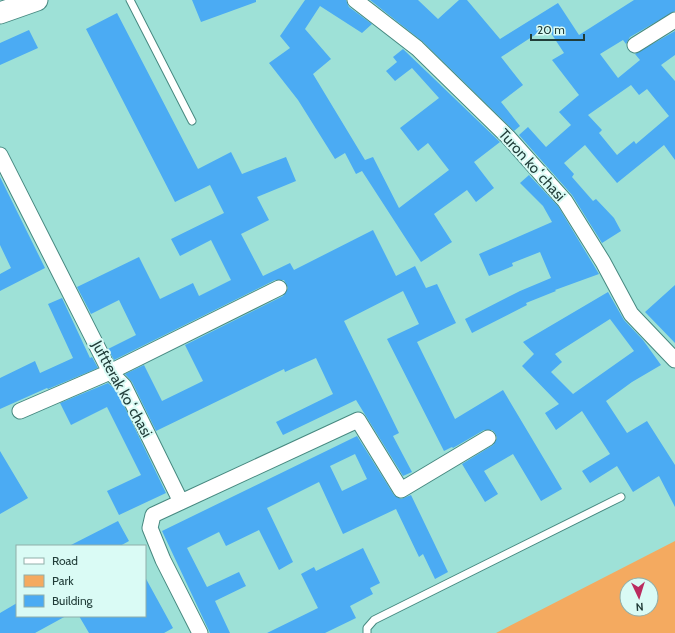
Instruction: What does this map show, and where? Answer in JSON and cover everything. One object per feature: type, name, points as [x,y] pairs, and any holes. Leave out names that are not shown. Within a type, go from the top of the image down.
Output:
[{"type":"street","points":[[0,13],[37,0]]},
{"type":"street","name":"Turon koʻchasi","points":[[355,0],[417,48],[508,137],[565,200],[603,262],[631,314],[675,360]]},
{"type":"street","points":[[635,45],[675,20]]},
{"type":"street","name":"Juftterak koʻchasi","points":[[0,156],[110,372],[124,386],[181,502]]},
{"type":"street","points":[[20,411],[110,372],[279,288]]},
{"type":"street","points":[[200,633],[163,560],[150,528],[153,515],[358,420],[401,490],[488,438]]},
{"type":"lane","points":[[130,0],[192,121]]},
{"type":"lane","points":[[366,633],[367,628],[374,620],[620,497]]},
{"type":"green space","points":[[675,541],[675,633],[496,633]]},
{"type":"building","points":[[192,0],[256,0],[256,2],[201,22]]},
{"type":"building","points":[[305,0],[346,0],[349,7],[372,24],[362,33],[320,6],[305,29],[331,59],[313,74],[365,160],[373,157],[399,208],[449,170],[428,143],[418,151],[400,128],[439,98],[412,68],[395,81],[386,71],[397,62],[393,57],[403,49],[500,142],[474,162],[494,188],[476,202],[467,190],[434,214],[452,242],[421,262],[362,171],[356,174],[345,153],[335,159],[298,100],[269,63],[290,48],[280,36]]},
{"type":"building","points":[[370,0],[418,0],[438,19],[459,0],[467,0],[500,39],[558,3],[579,35],[634,0],[675,0],[675,11],[630,37],[626,44],[623,40],[600,54],[618,78],[640,60],[635,54],[675,31],[675,55],[661,65],[675,81],[675,160],[664,145],[617,183],[585,145],[564,163],[574,174],[572,177],[593,201],[596,199],[614,218],[621,231],[602,243],[572,195],[519,135],[528,127],[546,147],[571,125],[559,112],[579,95],[552,60],[564,53],[547,27],[501,57],[523,85],[501,102],[520,126],[514,131],[423,42]],"holes":[[[631,85],[639,95],[647,89],[669,116],[636,144],[634,141],[617,155],[599,133],[602,130],[588,115]]]},
{"type":"building","points":[[117,13],[198,169],[231,152],[242,174],[286,157],[296,181],[257,197],[269,220],[241,234],[263,276],[290,263],[294,270],[373,230],[396,276],[415,266],[426,288],[437,284],[456,323],[417,342],[455,419],[503,390],[562,489],[541,501],[513,454],[484,471],[498,494],[485,502],[462,464],[493,445],[497,438],[495,433],[492,430],[484,430],[453,448],[452,447],[444,451],[387,339],[419,324],[403,291],[344,321],[399,433],[393,436],[412,472],[403,476],[356,400],[283,435],[276,422],[333,394],[316,358],[285,372],[284,369],[156,431],[132,382],[125,374],[144,365],[162,401],[203,381],[185,345],[283,296],[288,288],[284,280],[275,280],[114,360],[108,349],[136,335],[119,300],[91,314],[77,287],[139,257],[160,299],[193,283],[199,296],[231,280],[211,240],[180,256],[171,239],[224,213],[210,185],[175,202],[86,29]]},
{"type":"building","points":[[29,30],[38,48],[0,65],[0,43]]},
{"type":"building","points":[[529,175],[558,206],[599,274],[555,290],[556,291],[526,303],[527,305],[472,333],[465,319],[520,291],[551,278],[540,252],[512,263],[513,266],[489,276],[479,254],[552,222],[543,206],[520,183]]},
{"type":"building","points":[[0,177],[45,268],[0,291],[0,274],[11,268],[0,245]]},
{"type":"building","points":[[675,285],[675,343],[645,312]]},
{"type":"building","points":[[608,292],[624,320],[643,340],[661,365],[632,382],[606,401],[627,433],[647,421],[675,465],[675,507],[659,476],[633,492],[617,466],[590,483],[582,471],[610,454],[582,411],[556,430],[545,413],[559,404],[522,366],[534,354],[523,342]],"holes":[[[610,319],[634,351],[573,394],[551,372],[562,362],[555,354]]]},
{"type":"building","points":[[62,298],[90,358],[92,357],[98,368],[48,389],[47,388],[0,409],[0,378],[35,361],[40,373],[73,358],[48,304]]},
{"type":"building","points":[[108,383],[117,391],[166,493],[119,515],[107,491],[141,475],[107,407],[71,425],[60,403]]},
{"type":"building","points":[[357,436],[394,495],[401,499],[411,495],[448,572],[435,579],[423,554],[419,557],[396,509],[343,534],[319,482],[267,508],[293,562],[279,570],[259,530],[226,546],[219,532],[187,548],[207,587],[239,572],[246,586],[215,601],[230,633],[210,633],[162,531]],"holes":[[[355,454],[367,479],[342,491],[330,466]]]},
{"type":"building","points":[[0,451],[28,498],[0,514]]},
{"type":"building","points":[[118,521],[129,541],[122,545],[71,545]]},
{"type":"building","points":[[363,548],[380,583],[370,588],[373,594],[350,606],[356,618],[325,633],[267,633],[318,608],[301,574],[314,567],[316,571]]},
{"type":"building","points":[[146,579],[173,628],[164,633],[89,633],[80,617],[146,617]]},
{"type":"building","points":[[16,604],[16,617],[64,617],[35,633],[0,633],[0,613]]}]
